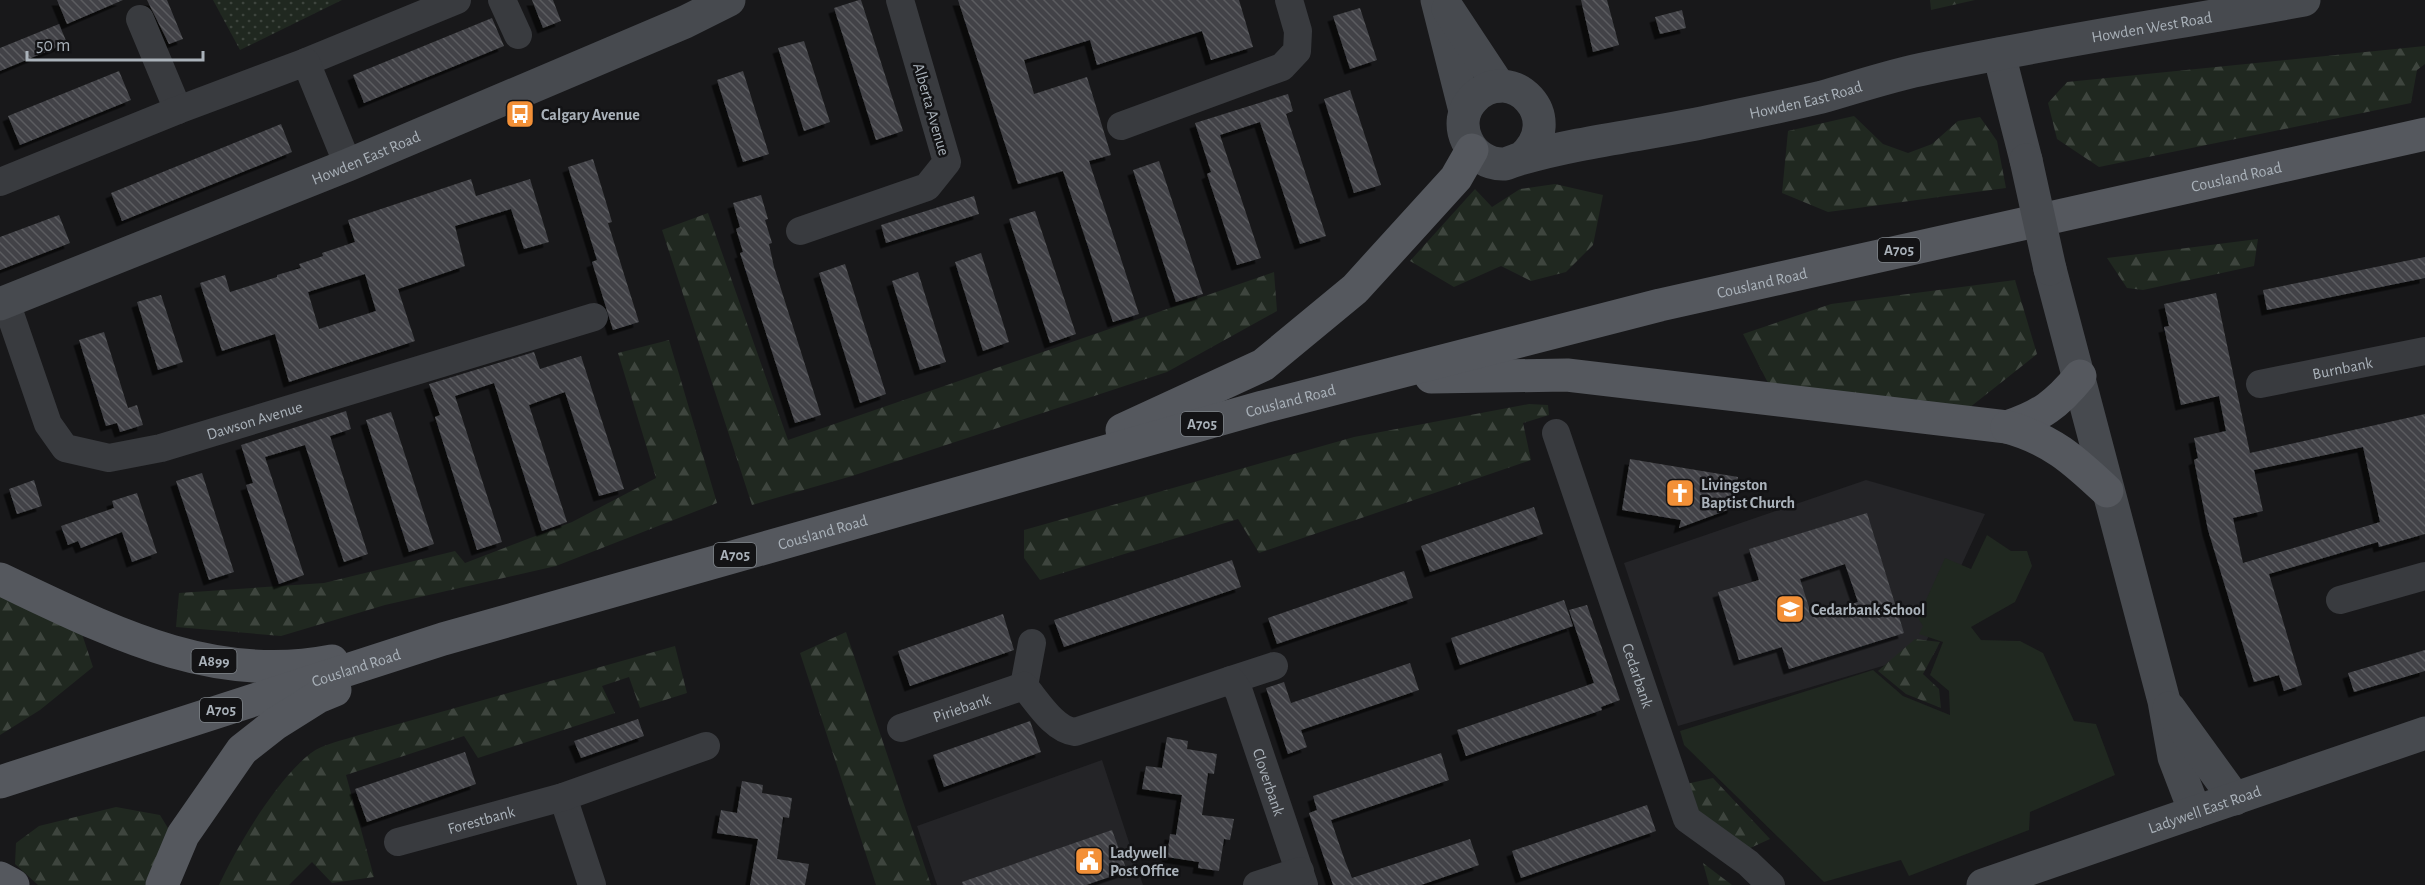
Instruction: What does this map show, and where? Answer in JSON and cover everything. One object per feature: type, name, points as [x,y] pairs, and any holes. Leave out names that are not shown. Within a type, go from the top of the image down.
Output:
[{"type":"main road","name":"Cousland Road","points":[[0,782],[443,639],[1028,473],[1376,378],[1672,302],[2425,134]]},
{"type":"main road","points":[[1028,473],[1263,365],[1354,289],[1456,178],[1472,150]]},
{"type":"main road","points":[[1376,378],[1567,375],[2007,427],[2035,435],[2054,447],[2107,491]]},
{"type":"main road","points":[[2007,427],[2035,418],[2064,395],[2080,376]]},
{"type":"main road","name":"A899","points":[[0,579],[133,640],[186,657],[244,666],[322,663],[443,639]]},
{"type":"main road","points":[[162,885],[183,835],[242,750],[275,723],[318,697],[443,639]]},
{"type":"main road","points":[[0,878],[13,885]]},
{"type":"street","points":[[0,182],[457,0]]},
{"type":"street","points":[[502,0],[518,35]]},
{"type":"street","name":"Howden East Road","points":[[3,303],[348,165],[685,22],[729,0]]},
{"type":"street","name":"Alberta Avenue","points":[[800,231],[927,187],[947,162],[900,0]]},
{"type":"street","points":[[1121,126],[1282,67],[1297,51],[1298,31],[1289,0]]},
{"type":"street","points":[[1437,0],[1465,111],[1463,132],[1472,150]]},
{"type":"street","points":[[1442,0],[1499,86]]},
{"type":"street","name":"Howden West Road","points":[[1999,54],[2304,0]]},
{"type":"street","points":[[140,19],[178,110]]},
{"type":"street","points":[[1999,54],[2026,160],[2050,269],[2164,701],[2174,758],[2195,812]]},
{"type":"street","name":"Howden East Road","points":[[1472,150],[1487,161],[1505,164],[1522,158],[1611,139],[1700,124],[1819,97],[1925,68],[1999,54]]},
{"type":"street","points":[[306,62],[348,165]]},
{"type":"street","points":[[1465,111],[1473,98],[1485,90],[1499,86],[1515,88],[1528,96],[1537,109],[1541,124],[1539,137],[1532,149],[1522,158]]},
{"type":"street","name":"Howden East Road","points":[[1541,124],[1611,139]]},
{"type":"street","name":"Dawson Avenue","points":[[3,303],[48,424],[65,448],[109,458],[161,447],[594,317]]},
{"type":"street","name":"Burnbank","points":[[2260,384],[2425,351]]},
{"type":"street","name":"Cedarbank","points":[[1556,433],[1687,819],[1748,863],[1771,885]]},
{"type":"street","points":[[2340,600],[2425,576]]},
{"type":"street","points":[[1032,643],[1024,686],[1066,731],[1085,731],[1274,666]]},
{"type":"street","name":"Cloverbank","points":[[1231,680],[1239,692],[1302,878]]},
{"type":"street","name":"Piriebank","points":[[901,728],[1024,686]]},
{"type":"street","points":[[2164,701],[2235,799]]},
{"type":"street","name":"Ladywell East Road","points":[[1983,885],[2425,733]]},
{"type":"street","name":"Forestbank","points":[[398,842],[563,797],[706,746]]},
{"type":"street","points":[[563,797],[592,885]]},
{"type":"street","points":[[1257,885],[1302,878]]},
{"type":"shaded area","name":"Cedarbank School","points":[[1866,480],[1985,514],[1920,655],[1678,726],[1624,563]]},
{"type":"shaded area","points":[[1102,760],[1143,885],[937,885],[917,826]]},
{"type":"green space","points":[[213,0],[342,0],[240,50]]},
{"type":"green space","points":[[1930,0],[1975,0],[1931,10]]},
{"type":"green space","points":[[2425,46],[2425,64],[2417,70],[2411,103],[2099,167],[2057,139],[2048,103],[2067,82]]},
{"type":"green space","points":[[1854,116],[1883,144],[1908,153],[1932,144],[1958,121],[1980,117],[1997,141],[2006,188],[1828,212],[1782,193],[1788,131]]},
{"type":"green space","points":[[1555,184],[1603,195],[1593,245],[1566,272],[1531,281],[1501,266],[1454,287],[1410,261],[1475,189],[1492,207],[1520,189]]},
{"type":"green space","points":[[708,213],[788,440],[1274,272],[1277,311],[1167,372],[852,476],[752,505],[662,230]]},
{"type":"green space","points":[[2258,239],[2254,266],[2143,290],[2127,288],[2107,258]]},
{"type":"green space","points":[[2015,280],[2037,354],[1969,408],[1768,383],[1743,334],[1831,304]]},
{"type":"green space","points":[[669,340],[717,503],[556,566],[385,605],[281,636],[176,627],[179,593],[324,583],[455,551],[465,563],[572,522],[656,478],[618,353]]},
{"type":"green space","points":[[1529,404],[1548,405],[1549,415],[1523,423],[1531,460],[1259,553],[1238,519],[1040,580],[1024,558],[1024,530],[1354,437]]},
{"type":"green space","points":[[1987,535],[2011,551],[2027,551],[2032,566],[2015,602],[1971,627],[1981,640],[2020,641],[2043,653],[2074,721],[2096,724],[2115,775],[2030,812],[2029,830],[1909,876],[1901,860],[1824,882],[1684,745],[1680,731],[1873,670],[1903,696],[1950,715],[1949,691],[1930,675],[1943,642],[1919,634],[1923,626],[1918,618],[1945,558],[1971,569]]},
{"type":"green space","points":[[0,594],[82,634],[93,667],[40,710],[0,735]]},
{"type":"green space","points":[[846,632],[931,885],[876,885],[800,653]]},
{"type":"green space","points":[[1915,639],[1940,642],[1923,674],[1939,689],[1941,708],[1906,694],[1878,671]]},
{"type":"green space","points":[[675,646],[687,693],[640,708],[629,677],[602,686],[615,713],[478,758],[464,736],[346,775],[374,877],[332,883],[312,862],[289,885],[219,885],[259,814],[285,779],[316,750],[359,735]]},
{"type":"green space","points":[[1713,778],[1770,839],[1748,849],[1696,809],[1686,784]]},
{"type":"green space","points":[[116,807],[160,815],[171,833],[150,885],[38,885],[15,864],[16,843],[39,826]]},
{"type":"green space","points":[[1703,863],[1732,885],[1709,885]]},
{"type":"building","points":[[57,0],[123,0],[67,24]]},
{"type":"building","points":[[147,0],[167,0],[183,39],[169,44]]},
{"type":"building","points":[[532,0],[553,0],[561,21],[543,28]]},
{"type":"building","points":[[861,0],[903,131],[876,140],[834,8]]},
{"type":"building","points":[[958,0],[1239,0],[1253,47],[1211,60],[1202,31],[1097,65],[1090,40],[1024,60],[1034,94],[1087,77],[1111,155],[1089,161],[1139,314],[1113,322],[1063,171],[1018,184]]},
{"type":"building","points":[[1581,0],[1607,0],[1619,45],[1593,52]]},
{"type":"building","points":[[1360,8],[1377,60],[1350,69],[1333,16]]},
{"type":"building","points":[[1682,10],[1686,28],[1660,34],[1655,17]]},
{"type":"building","points":[[492,18],[504,46],[364,103],[353,75]]},
{"type":"building","points":[[59,24],[67,43],[0,71],[0,48]]},
{"type":"building","points":[[804,41],[830,122],[804,131],[778,48]]},
{"type":"building","points":[[119,71],[131,100],[20,145],[8,116]]},
{"type":"building","points":[[743,71],[769,154],[743,162],[717,80]]},
{"type":"building","points":[[1350,90],[1381,185],[1354,193],[1324,99]]},
{"type":"building","points":[[1288,94],[1293,111],[1286,114],[1326,236],[1300,244],[1260,122],[1220,135],[1261,258],[1237,265],[1207,174],[1211,172],[1195,123]]},
{"type":"building","points":[[281,124],[292,152],[122,221],[111,193]]},
{"type":"building","points":[[593,159],[612,222],[608,223],[639,322],[613,330],[592,262],[597,260],[568,167]]},
{"type":"building","points":[[1159,161],[1203,294],[1176,302],[1133,170]]},
{"type":"building","points":[[471,179],[476,196],[530,179],[549,242],[524,249],[511,209],[455,226],[465,266],[398,289],[415,341],[289,382],[275,334],[222,351],[200,283],[225,275],[230,292],[301,268],[299,264],[323,256],[322,253],[355,242],[348,220]],"holes":[[[365,274],[376,311],[319,329],[308,292]]]},
{"type":"building","points":[[761,195],[768,219],[765,220],[772,243],[769,244],[774,267],[821,415],[795,423],[740,253],[743,252],[736,229],[740,227],[733,203]]},
{"type":"building","points":[[974,196],[979,214],[886,243],[881,225]]},
{"type":"building","points":[[1035,211],[1076,334],[1050,343],[1009,219]]},
{"type":"building","points":[[59,215],[70,243],[0,270],[0,237]]},
{"type":"building","points":[[981,253],[1009,342],[983,351],[955,262]]},
{"type":"building","points":[[2425,257],[2425,278],[2267,310],[2263,290]]},
{"type":"building","points":[[845,264],[886,394],[860,403],[819,273]]},
{"type":"building","points":[[918,272],[946,362],[920,370],[892,281]]},
{"type":"building","points":[[2216,293],[2250,453],[2425,414],[2425,534],[2379,547],[2378,542],[2269,574],[2302,685],[2284,691],[2279,675],[2254,682],[2208,530],[2194,460],[2198,458],[2194,438],[2226,431],[2219,396],[2181,405],[2164,327],[2169,326],[2164,304]],"holes":[[[2363,447],[2380,522],[2243,563],[2233,518],[2263,511],[2254,470]]]},
{"type":"building","points":[[161,295],[183,362],[158,370],[137,302]]},
{"type":"building","points":[[104,332],[128,408],[137,405],[143,425],[120,432],[117,423],[106,426],[79,340]]},
{"type":"building","points":[[534,352],[540,369],[581,356],[624,489],[599,496],[565,392],[529,405],[567,522],[542,531],[494,383],[455,396],[502,542],[477,550],[435,417],[440,415],[429,384]]},
{"type":"building","points":[[346,411],[351,429],[330,436],[368,554],[344,562],[305,445],[265,457],[304,575],[279,584],[246,485],[253,483],[241,445]]},
{"type":"building","points":[[391,412],[434,544],[409,552],[366,420]]},
{"type":"building","name":"Livingston Baptist Church","points":[[1630,459],[1738,477],[1733,508],[1679,528],[1681,520],[1622,510]]},
{"type":"building","points":[[202,473],[234,572],[209,580],[176,481]]},
{"type":"building","points":[[34,480],[42,506],[17,514],[9,489]]},
{"type":"building","points":[[137,493],[157,553],[132,562],[122,532],[81,548],[78,541],[68,545],[61,526],[114,508],[112,501]]},
{"type":"building","points":[[1534,507],[1543,534],[1430,572],[1421,546]]},
{"type":"building","points":[[1867,513],[1904,633],[1789,669],[1782,647],[1739,660],[1718,592],[1759,580],[1749,549]],"holes":[[[1845,564],[1858,602],[1812,617],[1800,579]]]},
{"type":"building","points":[[1232,560],[1241,587],[1064,647],[1054,620]]},
{"type":"building","points":[[1404,571],[1413,598],[1277,644],[1268,618]]},
{"type":"building","points":[[1564,600],[1573,626],[1460,665],[1451,638]]},
{"type":"building","points":[[1587,605],[1620,700],[1601,707],[1602,710],[1466,756],[1457,730],[1594,683],[1569,610]]},
{"type":"building","points":[[1003,614],[1014,650],[910,686],[898,651]]},
{"type":"building","points":[[2425,650],[2425,671],[2354,692],[2348,673]]},
{"type":"building","points":[[1410,663],[1419,690],[1301,730],[1307,747],[1288,754],[1266,688],[1284,682],[1291,703]]},
{"type":"building","points":[[638,719],[644,736],[581,758],[574,741]]},
{"type":"building","points":[[1030,721],[1041,752],[944,787],[933,755]]},
{"type":"building","points":[[1167,737],[1188,741],[1187,749],[1217,754],[1214,774],[1208,773],[1202,815],[1234,819],[1230,840],[1224,839],[1219,871],[1198,868],[1199,862],[1167,857],[1170,834],[1176,835],[1182,795],[1142,789],[1146,766],[1162,768]]},
{"type":"building","points":[[465,752],[476,784],[367,822],[355,789]]},
{"type":"building","points":[[1441,753],[1449,780],[1331,820],[1352,878],[1470,839],[1479,865],[1421,885],[1333,885],[1309,813],[1317,810],[1313,796]]},
{"type":"building","points":[[742,781],[763,785],[762,793],[792,798],[789,818],[783,817],[777,859],[809,864],[805,885],[750,885],[758,839],[717,833],[721,810],[737,813]]},
{"type":"building","points":[[1647,805],[1656,831],[1521,878],[1512,851]]},
{"type":"building","points":[[1112,830],[1127,871],[1086,885],[963,885],[962,882]]},
{"type":"place","name":"Calgary Avenue","points":[[520,114]]},
{"type":"place","name":"Livingston Baptist Church","points":[[1680,493]]},
{"type":"place","name":"Cedarbank School","points":[[1790,609]]},
{"type":"place","name":"Ladywell Post Office","points":[[1089,861]]}]
